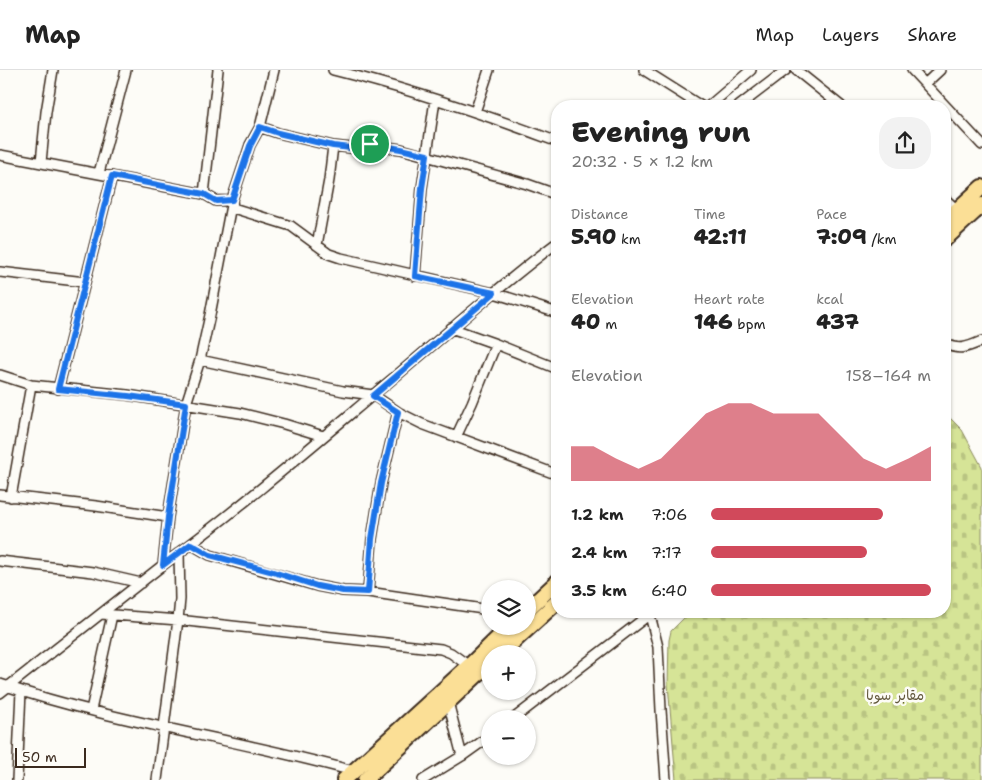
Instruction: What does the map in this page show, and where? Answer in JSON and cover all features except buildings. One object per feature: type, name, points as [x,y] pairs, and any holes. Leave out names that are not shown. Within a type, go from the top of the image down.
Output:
[{"type":"highway","points":[[951,216],[982,187]]},
{"type":"highway","points":[[951,233],[982,205]]},
{"type":"highway","points":[[536,602],[551,588]]},
{"type":"highway","points":[[510,645],[551,607]]},
{"type":"highway","points":[[349,776],[501,635]]},
{"type":"highway","points":[[365,780],[481,671]]},
{"type":"street","points":[[41,162],[46,112],[53,70]]},
{"type":"street","points":[[99,173],[126,70]]},
{"type":"street","points":[[204,194],[218,70]]},
{"type":"street","points":[[163,565],[168,517],[186,404],[200,360],[232,200],[250,146],[260,127],[274,70]]},
{"type":"street","points":[[333,70],[370,74],[434,100],[475,112],[551,139]]},
{"type":"street","points":[[475,112],[489,70]]},
{"type":"street","points":[[644,70],[692,100]]},
{"type":"street","points":[[716,100],[751,70]]},
{"type":"street","points":[[747,100],[786,70]]},
{"type":"street","points":[[796,70],[834,100]]},
{"type":"street","points":[[912,70],[940,100]]},
{"type":"street","points":[[925,84],[940,70]]},
{"type":"street","points":[[415,276],[422,188],[434,100]]},
{"type":"street","points":[[951,112],[982,145]]},
{"type":"street","points":[[260,127],[333,146],[351,148],[370,144],[401,149],[551,193]]},
{"type":"street","points":[[317,244],[329,180],[333,146]]},
{"type":"street","points":[[0,155],[204,194],[216,201],[232,200]]},
{"type":"street","points":[[58,389],[112,176]]},
{"type":"street","points":[[232,200],[233,208],[291,226],[329,254],[415,276],[494,293],[551,311]]},
{"type":"street","points":[[951,204],[957,210]]},
{"type":"street","points":[[0,693],[4,686],[101,614],[268,483],[451,328],[551,248]]},
{"type":"street","points":[[0,272],[85,282]]},
{"type":"street","points":[[451,328],[551,366]]},
{"type":"street","points":[[951,347],[955,349],[966,348],[982,341]]},
{"type":"street","points":[[456,437],[496,344]]},
{"type":"street","points":[[200,360],[373,396],[422,424],[551,472]]},
{"type":"street","points":[[0,374],[30,385],[128,396],[240,413],[323,436]]},
{"type":"street","points":[[11,497],[30,385]]},
{"type":"street","points":[[368,592],[372,539],[381,483],[398,412]]},
{"type":"street","points":[[0,495],[96,506],[168,517]]},
{"type":"street","points":[[191,544],[210,555],[317,586],[481,609]]},
{"type":"street","points":[[157,780],[178,620],[180,599],[179,553]]},
{"type":"street","points":[[0,561],[93,572],[141,583]]},
{"type":"street","points":[[101,614],[178,620],[442,649],[469,666]]},
{"type":"street","points":[[91,710],[112,615]]},
{"type":"street","points":[[525,710],[642,618]]},
{"type":"street","points":[[651,618],[658,647],[666,780]]},
{"type":"street","points":[[4,686],[165,728],[300,757],[349,776]]},
{"type":"street","points":[[17,780],[21,691]]},
{"type":"street","points":[[448,702],[462,756]]},
{"type":"street","points":[[423,780],[481,742]]},
{"type":"green space","name":"مقابر سوبا","points":[[951,419],[962,430],[982,467],[982,780],[676,780],[668,684],[671,631],[684,618],[951,618]]},
{"type":"route","points":[[260,127],[333,146],[351,148],[370,144],[427,155],[422,188],[415,276],[494,293],[373,396],[398,412],[381,483],[372,539],[368,592],[343,591],[317,586],[210,555],[191,544],[163,565],[168,517],[186,404],[58,389],[112,176],[204,194],[216,201],[232,200],[250,146],[260,127]]}]
